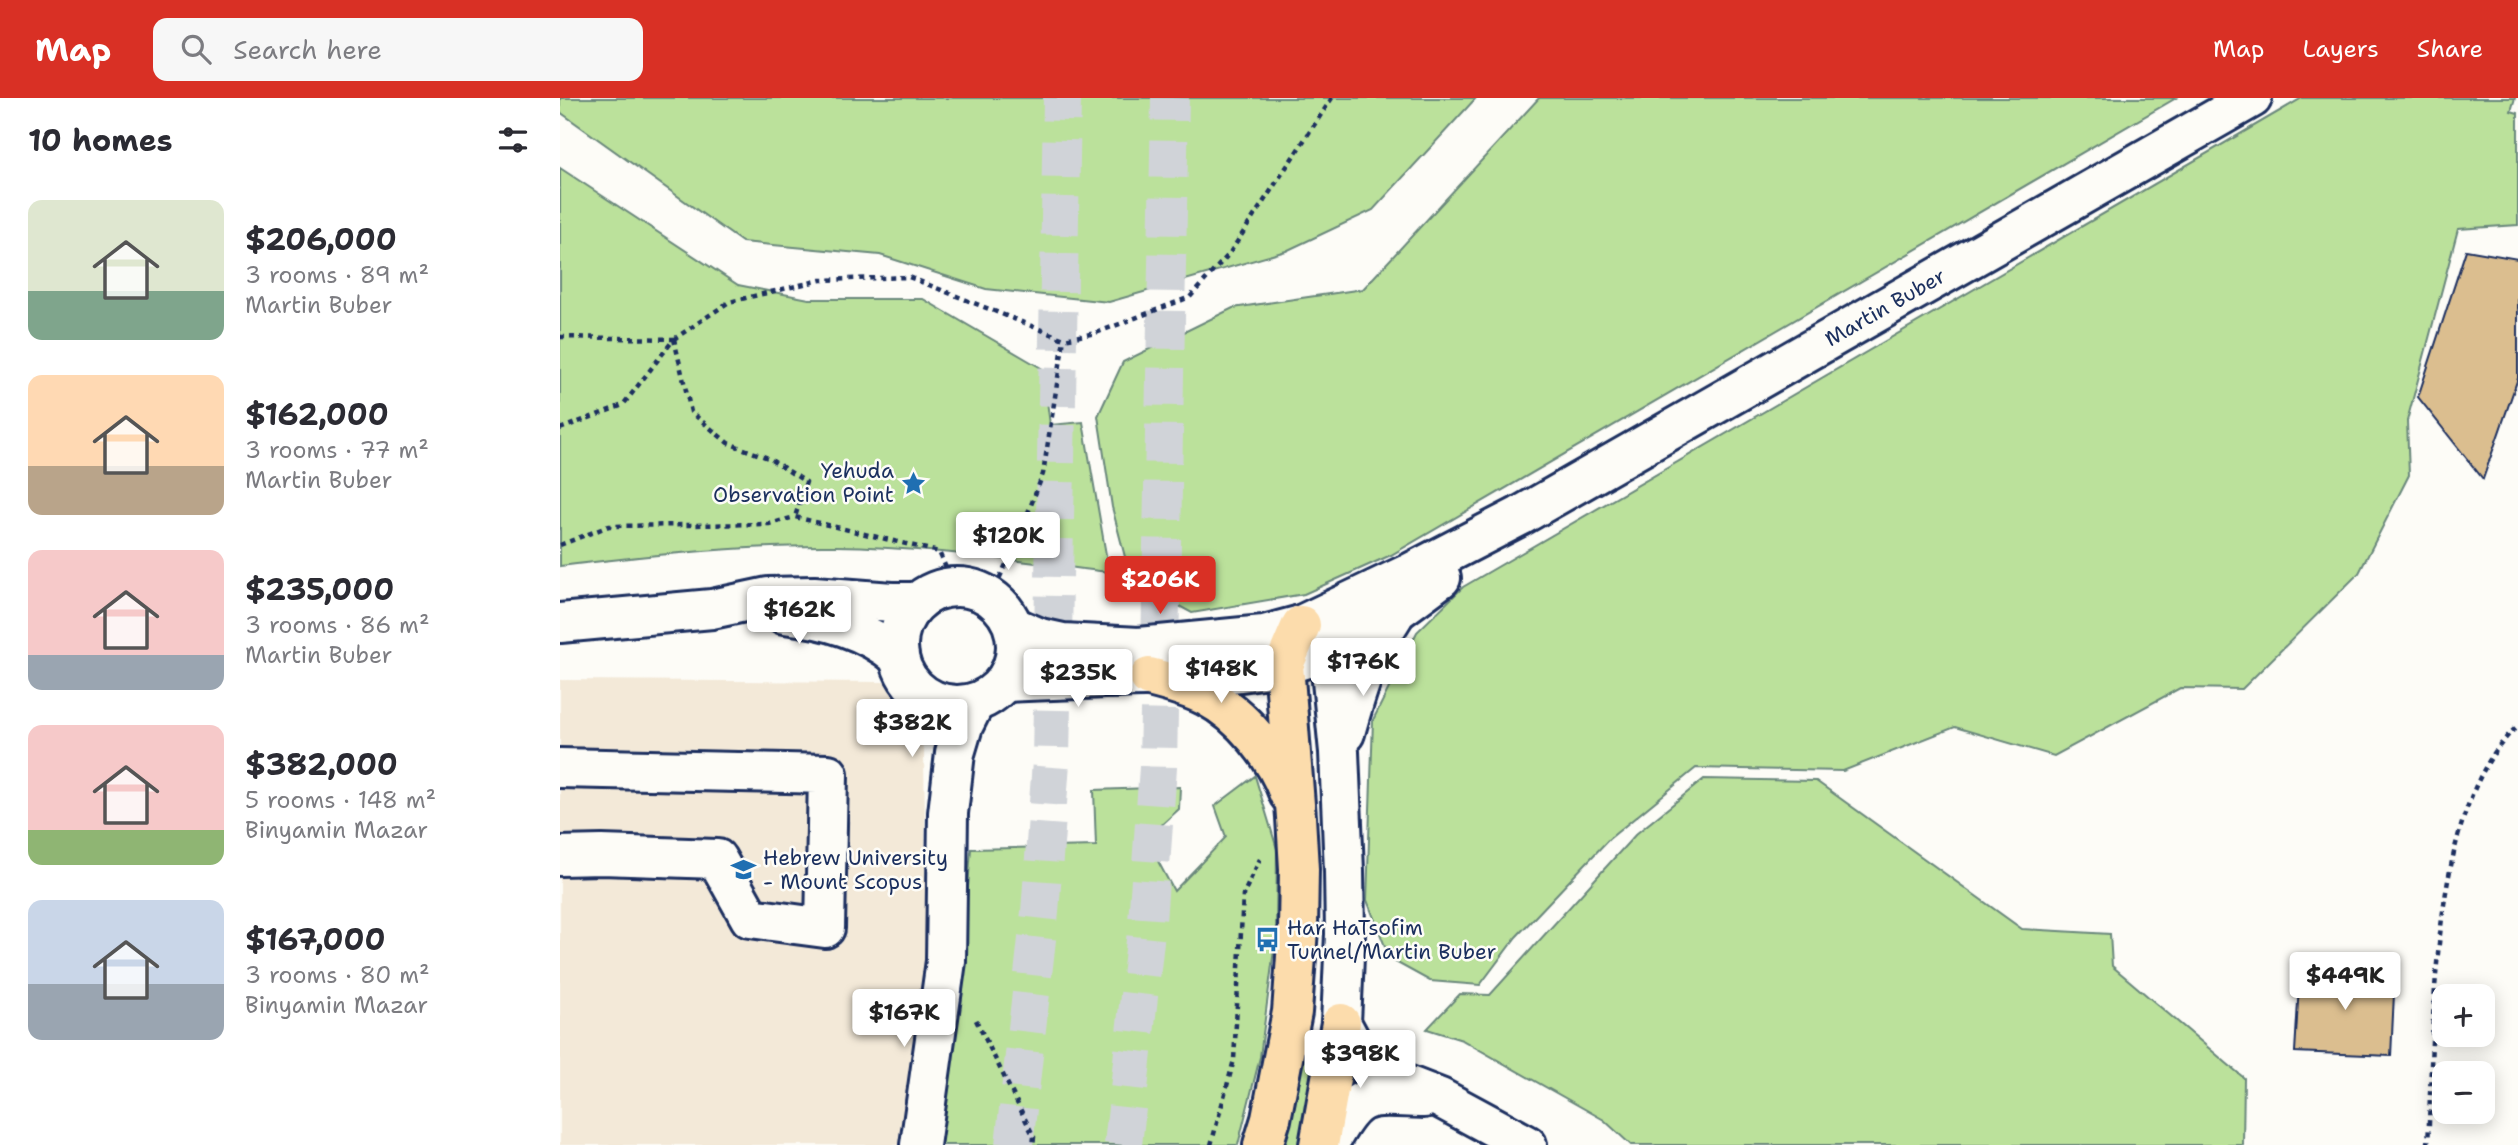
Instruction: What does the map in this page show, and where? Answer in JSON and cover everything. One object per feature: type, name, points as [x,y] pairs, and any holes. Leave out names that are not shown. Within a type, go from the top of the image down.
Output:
[{"type":"main road","points":[[1263,1145],[1292,1012],[1298,929],[1299,869],[1284,664],[1315,638]]},
{"type":"main road","points":[[1149,677],[1186,687],[1208,697],[1242,723],[1273,762],[1286,786],[1296,817]]},
{"type":"main road","points":[[1319,1145],[1341,1023]]},
{"type":"street","name":"Martin Buber","points":[[1315,638],[1408,574],[1520,516],[2252,98]]},
{"type":"street","name":"Martin Buber","points":[[1014,627],[1040,638],[1063,643],[1139,648],[1264,635],[1315,638],[1369,629],[1520,516]]},
{"type":"street","points":[[919,692],[937,702],[956,706],[974,704],[991,695],[1005,682],[1014,665],[1017,646],[1014,627],[1005,610],[991,596],[974,588],[954,586],[934,590],[917,602],[905,617],[898,637],[899,657],[906,676],[919,692],[931,716],[940,745],[948,813]]},
{"type":"street","points":[[560,623],[712,608],[768,597],[814,596],[917,602]]},
{"type":"street","points":[[712,608],[818,618],[855,630],[884,645],[899,657]]},
{"type":"street","points":[[1339,752],[1359,682],[1374,646],[1397,609]]},
{"type":"street","points":[[1315,638],[1339,752],[1345,934],[1341,1023],[1365,1062],[1391,1079],[1440,1098],[1527,1145]]},
{"type":"street","points":[[1005,682],[1244,673],[1284,664]]},
{"type":"street","points":[[920,1145],[946,961],[948,813],[955,753],[963,726],[974,704]]},
{"type":"street","points":[[560,768],[828,774],[824,928],[750,918],[717,859],[560,856]]},
{"type":"street","points":[[1328,1145],[1344,1115],[1359,1101],[1379,1096],[1440,1098]]},
{"type":"path","points":[[560,429],[623,405],[674,339],[729,302],[821,280],[909,277],[1065,339],[1096,333],[1190,297],[1229,254],[1332,98]]},
{"type":"path","points":[[560,337],[674,339]]},
{"type":"path","points":[[674,339],[691,412],[728,443],[768,458],[806,482],[795,517]]},
{"type":"path","points":[[991,596],[1017,541],[1043,474],[1065,339]]},
{"type":"path","points":[[560,545],[609,526],[769,524],[795,517],[939,552],[954,586]]},
{"type":"path","points":[[2428,1145],[2438,956],[2446,884],[2473,790],[2505,737],[2518,726]]},
{"type":"path","points":[[1211,1145],[1234,1060],[1243,895],[1261,858]]},
{"type":"path","points":[[976,1019],[1034,1137],[1033,1145]]},
{"type":"shaded area","name":"Hebrew University - Mount Scopus","points":[[560,680],[891,682],[924,750],[927,991],[909,1145],[560,1145]]},
{"type":"green space","points":[[560,98],[1476,98],[1373,210],[1286,251],[1109,302],[986,289],[880,255],[742,242],[560,112]]},
{"type":"green space","points":[[1539,98],[2176,98],[1391,555],[1304,594],[1192,613],[1131,580],[1112,507],[1098,416],[1123,362],[1233,308],[1363,289]]},
{"type":"green space","points":[[2302,98],[2515,98],[2511,111],[2518,113],[2518,225],[2458,229],[2407,421],[2409,475],[2359,573],[2242,689],[2180,688],[2054,756],[1955,727],[1843,771],[1696,768],[1609,839],[1516,937],[1480,985],[1430,981],[1390,959],[1367,900],[1373,720],[1417,632],[1463,587]]},
{"type":"green space","points":[[560,168],[738,285],[809,299],[923,299],[1043,369],[1050,425],[1083,422],[1109,572],[938,552],[835,546],[732,549],[560,566]]},
{"type":"green space","points":[[1255,776],[1277,849],[1276,934],[1260,1057],[1238,1145],[935,1145],[965,923],[971,849],[1096,846],[1094,790],[1180,787],[1179,809],[1146,839],[1174,891],[1226,837],[1215,806]]},
{"type":"green space","points":[[1704,779],[1816,781],[2022,929],[2110,934],[2112,966],[2244,1078],[2243,1145],[1631,1145],[1604,1120],[1462,1040],[1427,1029],[1460,994],[1490,995],[1636,834]]},
{"type":"green space","points":[[1300,1041],[1323,1049],[1300,1145],[1280,1145]]},
{"type":"building","points":[[2466,250],[2518,259],[2518,378],[2483,479],[2418,397]]},
{"type":"building","points":[[2300,968],[2395,973],[2391,1056],[2295,1052]]},
{"type":"tunnel","points":[[1014,1145],[1040,912],[1051,762],[1062,98]]},
{"type":"tunnel","points":[[1123,1145],[1147,922],[1158,767],[1170,98]]},
{"type":"place","name":"Yehuda Observation Point","points":[[914,483]]},
{"type":"place","name":"Hebrew University - Mount Scopus","points":[[743,870]]},
{"type":"place","name":"Har HaTsofim Tunnel/Martin Buber","points":[[1267,940]]}]
